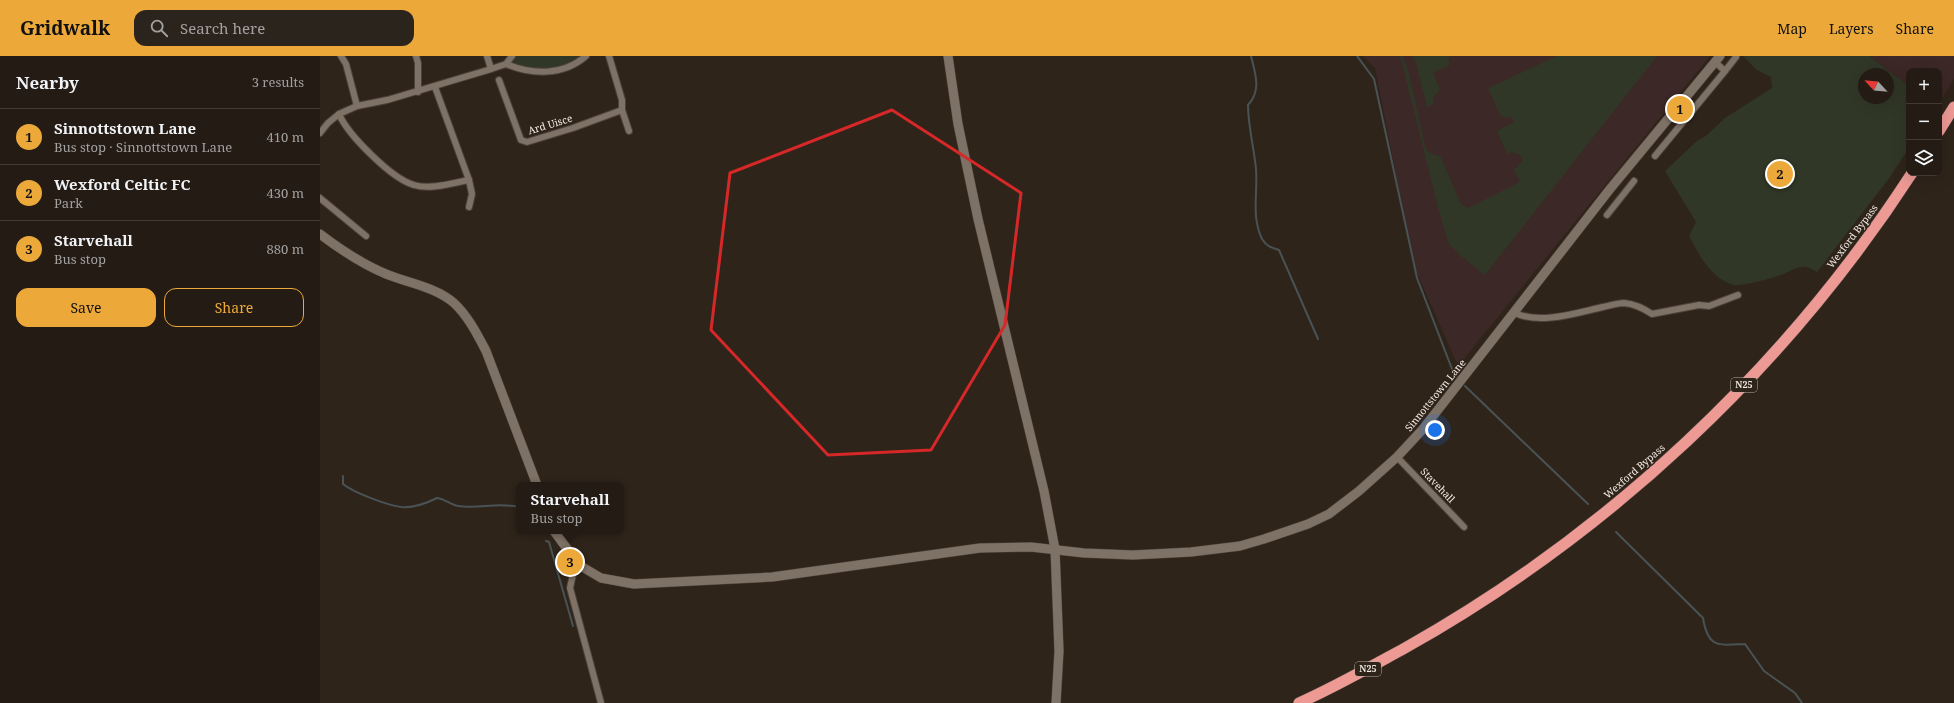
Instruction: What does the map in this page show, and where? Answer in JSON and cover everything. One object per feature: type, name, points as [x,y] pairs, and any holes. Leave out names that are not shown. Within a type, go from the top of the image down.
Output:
[{"type":"highway","points":[[1942,126],[1954,107]]},
{"type":"highway","name":"Wexford Bypass","points":[[1299,703],[1361,672],[1464,614],[1549,556],[1621,499],[1720,410],[1784,341],[1825,293],[1863,243],[1910,176]]},
{"type":"street","points":[[341,56],[346,64],[357,106]]},
{"type":"street","points":[[416,56],[418,63],[418,92]]},
{"type":"street","points":[[487,56],[492,69]]},
{"type":"street","points":[[320,133],[328,123],[340,114],[357,106],[418,92],[492,69],[506,64],[512,56]]},
{"type":"street","points":[[506,64],[521,70],[548,73],[579,61],[586,56]]},
{"type":"street","points":[[609,56],[622,100],[622,110],[629,130]]},
{"type":"street","points":[[948,56],[958,120],[978,219],[1044,491],[1055,549],[1059,651],[1056,703]]},
{"type":"street","points":[[1655,156],[1736,57]]},
{"type":"street","points":[[1717,59],[1725,71]]},
{"type":"street","name":"Sinnottstown Lane","points":[[579,565],[601,578],[616,582],[642,584],[772,577],[899,558],[980,548],[1031,546],[1133,555],[1191,552],[1240,546],[1308,524],[1330,514],[1359,491],[1397,457],[1423,429],[1515,313],[1610,189],[1717,59]]},
{"type":"street","name":"Ard Uisce","points":[[499,80],[521,140],[526,142],[573,128],[622,110]]},
{"type":"street","points":[[435,87],[469,180],[472,194],[469,208]]},
{"type":"street","points":[[340,114],[348,129],[358,142],[404,182],[415,186],[433,186],[469,180]]},
{"type":"street","points":[[1607,215],[1634,181]]},
{"type":"street","points":[[1610,189],[1620,198]]},
{"type":"street","points":[[320,198],[366,236]]},
{"type":"street","points":[[320,234],[352,257],[385,274],[441,294],[454,303],[464,314],[477,333],[486,351],[536,482]]},
{"type":"street","points":[[1515,313],[1526,318],[1548,317],[1568,315],[1622,303],[1640,306],[1652,314],[1699,305],[1709,306],[1738,295]]},
{"type":"street","name":"Stavehall","points":[[1397,457],[1464,526]]},
{"type":"street","points":[[556,534],[579,565],[573,574],[570,588],[600,703]]},
{"type":"highlighted area","points":[[892,110],[1021,193],[1005,325],[931,450],[828,455],[711,330],[730,173]]},
{"type":"shaded area","points":[[1363,56],[1710,56],[1458,366],[1414,266],[1375,68]]},
{"type":"shaded area","points":[[1869,56],[1954,56],[1954,79],[1942,97],[1942,68],[1906,68],[1906,84],[1894,75],[1894,68],[1885,68]]},
{"type":"green space","points":[[516,56],[581,56],[555,68],[533,69],[516,65],[513,61]]},
{"type":"green space","points":[[1399,56],[1402,56],[1408,70],[1426,150],[1434,155],[1440,156],[1461,204],[1468,208],[1520,182],[1514,170],[1523,160],[1520,155],[1512,152],[1507,154],[1497,131],[1514,122],[1511,116],[1505,118],[1500,115],[1488,88],[1557,56],[1657,56],[1485,275],[1462,257],[1449,244],[1438,208]]},
{"type":"green space","points":[[1412,56],[1451,56],[1448,58],[1450,65],[1433,73],[1440,90],[1434,96],[1433,104],[1427,107],[1416,63]]},
{"type":"green space","points":[[1743,56],[1869,56],[1885,68],[1858,68],[1858,104],[1894,104],[1894,75],[1906,84],[1906,153],[1890,177],[1817,272],[1807,267],[1799,267],[1781,275],[1764,280],[1743,285],[1733,285],[1718,277],[1706,265],[1697,251],[1689,236],[1696,222],[1665,171],[1698,140],[1706,136],[1725,118],[1772,88],[1771,77],[1757,70]]},
{"type":"waterway","points":[[1251,56],[1256,75],[1256,87],[1255,93],[1248,105],[1248,113],[1256,169],[1257,222],[1262,239],[1265,243],[1279,250],[1318,339]]},
{"type":"waterway","points":[[1357,56],[1374,79],[1417,278],[1452,369],[1457,376]]},
{"type":"waterway","points":[[1465,386],[1588,504]]},
{"type":"waterway","points":[[343,476],[343,484],[348,487],[362,495],[395,506],[410,507],[420,505],[437,498],[458,506],[466,507],[504,505],[516,507]]},
{"type":"waterway","points":[[1616,532],[1703,618],[1705,628],[1712,640],[1716,643],[1728,645],[1745,644],[1764,671],[1795,693],[1802,703]]},
{"type":"waterway","points":[[546,541],[549,542],[573,626]]},
{"type":"place","name":"Sinnottstown Lane","points":[[1680,109]]},
{"type":"place","name":"Wexford Celtic FC","points":[[1780,174]]},
{"type":"place","name":"Starvehall","points":[[570,562]]}]
